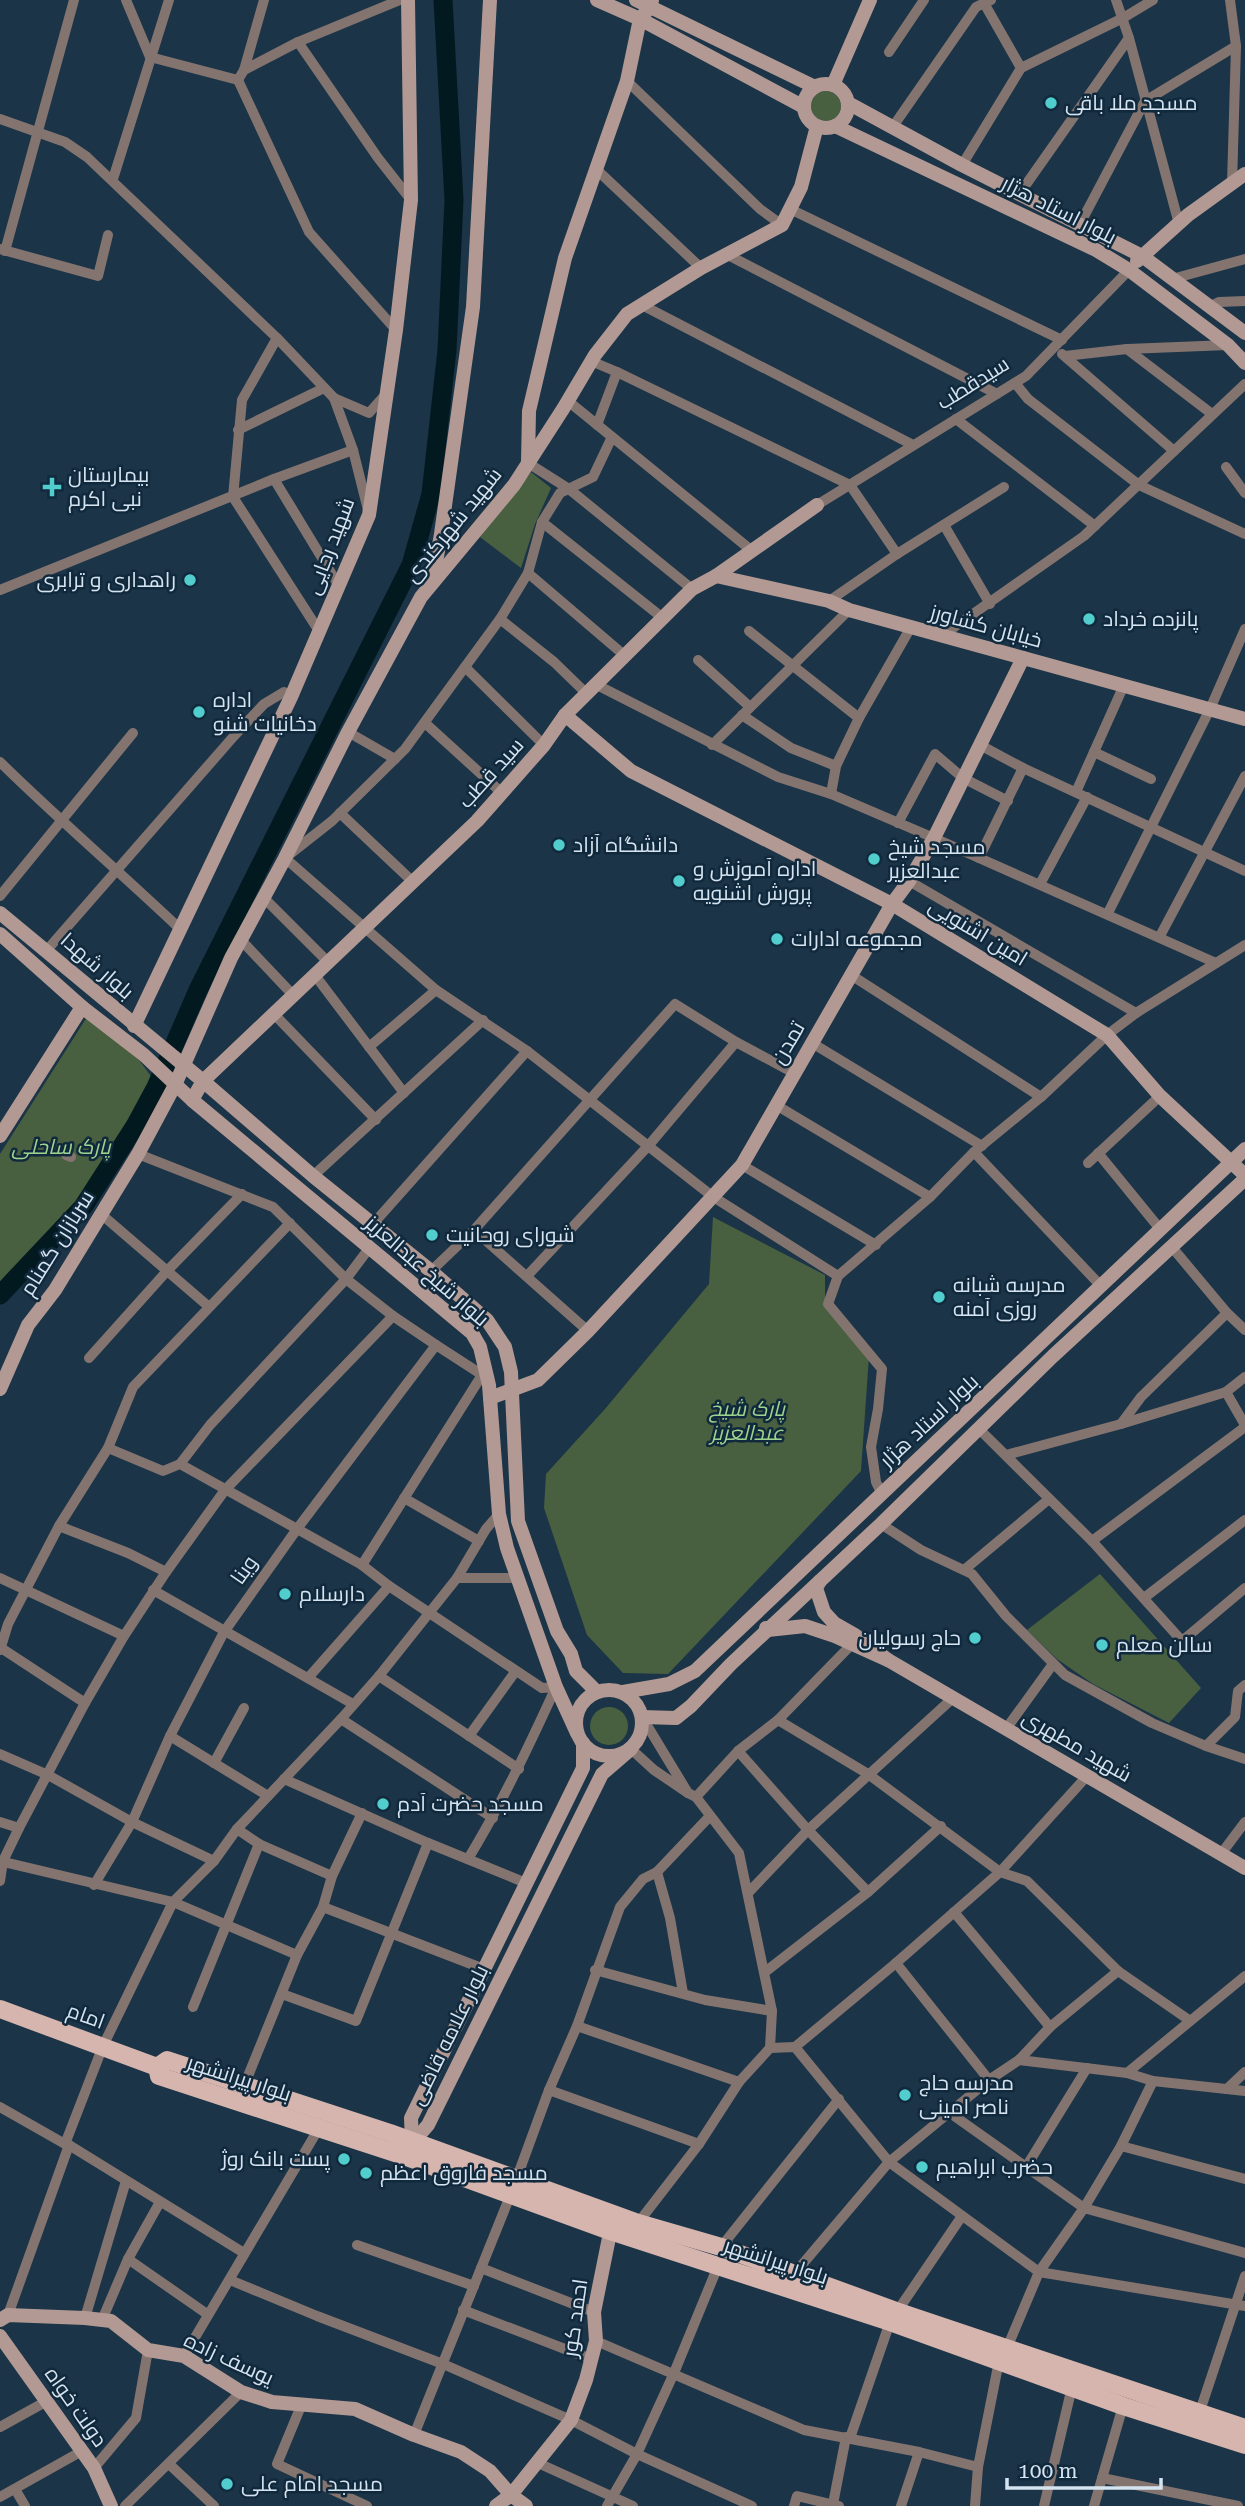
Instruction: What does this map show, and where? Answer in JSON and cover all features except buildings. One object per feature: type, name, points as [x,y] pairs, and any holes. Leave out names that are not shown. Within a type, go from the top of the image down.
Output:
[{"type":"main road","name":"امام","points":[[0,2009],[157,2067]]},
{"type":"main road","name":"بلوار پیرانشهر","points":[[408,2149],[319,2128],[159,2076],[157,2067],[167,2060],[244,2086],[612,2223],[718,2266],[893,2317],[1003,2354],[1245,2428]]},
{"type":"main road","name":"بلوار پیرانشهر","points":[[612,2223],[638,2224],[721,2247],[795,2273],[893,2317]]},
{"type":"main road","name":"بلوار پیرانشهر","points":[[1003,2354],[1072,2387],[1245,2445]]},
{"type":"street","points":[[74,0],[39,133],[3,250],[98,276],[108,235]]},
{"type":"street","points":[[126,0],[150,57]]},
{"type":"street","points":[[113,179],[169,0]]},
{"type":"street","points":[[264,0],[241,75],[309,232],[396,330]]},
{"type":"street","points":[[150,57],[241,75],[298,42],[400,0]]},
{"type":"street","name":"شهید رجایی","points":[[134,1026],[291,697],[369,515],[396,330],[411,200],[408,0]]},
{"type":"street","points":[[432,581],[442,534],[473,307],[490,0]]},
{"type":"street","points":[[597,0],[640,19],[804,107]]},
{"type":"street","points":[[636,0],[651,3],[815,87]]},
{"type":"street","points":[[833,85],[870,0]]},
{"type":"street","points":[[888,52],[924,0]]},
{"type":"street","points":[[1116,0],[1129,38],[1179,224]]},
{"type":"street","points":[[962,165],[1021,68],[1123,18],[1153,0]]},
{"type":"street","points":[[1230,0],[1236,46],[1232,184]]},
{"type":"street","points":[[892,128],[976,7],[987,2],[1021,68]]},
{"type":"street","points":[[651,3],[640,19],[627,81],[565,258],[529,411],[528,463],[569,489],[692,589]]},
{"type":"street","points":[[1234,31],[1245,25]]},
{"type":"street","points":[[1020,193],[1129,38]]},
{"type":"street","points":[[298,42],[378,158],[411,200]]},
{"type":"street","points":[[1080,224],[1145,101],[1236,46]]},
{"type":"street","points":[[627,81],[760,209],[782,225],[801,187],[817,126]]},
{"type":"street","points":[[821,84],[833,85],[843,92],[848,103],[845,117],[835,126],[817,126],[808,118],[804,107],[807,95],[821,84]]},
{"type":"street","name":"بلوار استاد هژار","points":[[848,103],[1142,257],[1245,333]]},
{"type":"street","points":[[0,119],[65,142],[113,179],[168,236],[277,338],[334,398],[369,413],[385,396]]},
{"type":"street","name":"بلوار استاد هژار","points":[[835,126],[1083,244],[1129,270],[1228,345],[1245,363]]},
{"type":"street","points":[[596,169],[701,268]]},
{"type":"street","points":[[1129,270],[1179,224],[1245,174]]},
{"type":"street","points":[[790,209],[1058,344],[1065,356],[1174,452]]},
{"type":"street","name":"شهید شهرکندی","points":[[171,1081],[176,1059],[264,898],[348,732],[432,581],[514,485],[591,361],[627,314],[701,268],[782,225]]},
{"type":"street","points":[[728,255],[997,394]]},
{"type":"street","points":[[1172,279],[1245,259]]},
{"type":"street","name":"سیدقطب","points":[[817,505],[1026,376],[1129,270]]},
{"type":"street","points":[[1211,306],[1219,302],[1245,301]]},
{"type":"street","points":[[642,305],[913,445]]},
{"type":"street","points":[[277,338],[242,400],[233,497],[319,631]]},
{"type":"street","points":[[1065,356],[1127,349],[1228,345]]},
{"type":"street","points":[[1127,349],[1212,414]]},
{"type":"street","points":[[591,361],[850,485],[897,554]]},
{"type":"street","points":[[597,425],[617,372]]},
{"type":"street","points":[[1015,383],[1028,399],[1139,485],[1245,534]]},
{"type":"street","points":[[943,635],[990,604],[1095,526],[1245,384]]},
{"type":"street","points":[[238,430],[324,388]]},
{"type":"street","points":[[334,398],[353,450],[369,515]]},
{"type":"street","points":[[568,401],[751,550]]},
{"type":"street","points":[[956,419],[1095,526]]},
{"type":"street","points":[[612,437],[593,477],[559,493],[542,522],[528,573],[500,619],[425,723],[396,759],[340,813],[285,858],[436,990],[527,1051],[712,1196],[838,1276]]},
{"type":"street","points":[[0,590],[274,479],[353,450]]},
{"type":"street","points":[[1226,467],[1245,493]]},
{"type":"street","points":[[274,479],[339,586]]},
{"type":"street","points":[[829,601],[897,554],[1004,487]]},
{"type":"street","name":"سید قطب","points":[[192,1100],[203,1081],[477,821],[544,744],[565,715],[692,589],[716,576],[817,505]]},
{"type":"street","points":[[542,522],[664,619]]},
{"type":"street","points":[[944,525],[990,604]]},
{"type":"street","points":[[528,573],[624,654]]},
{"type":"street","name":"خیابان کشاورز","points":[[716,576],[829,601],[849,610],[1245,719]]},
{"type":"street","points":[[712,745],[849,610]]},
{"type":"street","points":[[500,619],[590,689],[778,777],[831,794],[1216,962]]},
{"type":"street","points":[[831,794],[836,766],[859,718],[911,627]]},
{"type":"street","points":[[1108,913],[1210,709],[1245,629]]},
{"type":"street","points":[[749,631],[859,718]]},
{"type":"street","name":"تمدن","points":[[490,1398],[538,1380],[588,1331],[743,1165],[892,904],[934,838],[1023,658]]},
{"type":"street","points":[[698,660],[746,711],[791,748],[836,766]]},
{"type":"street","points":[[465,667],[544,744]]},
{"type":"street","points":[[1040,884],[1081,795],[1094,752],[1124,685]]},
{"type":"street","points":[[47,950],[264,704],[284,692],[291,697]]},
{"type":"street","name":"امین اشنویی","points":[[565,715],[631,771],[892,904],[1107,1035],[1160,1096],[1245,1177]]},
{"type":"street","points":[[425,723],[502,793]]},
{"type":"street","points":[[348,732],[396,759]]},
{"type":"street","points":[[0,895],[133,733]]},
{"type":"street","points":[[980,745],[1023,768],[1245,871]]},
{"type":"street","points":[[1094,752],[1151,779]]},
{"type":"street","points":[[898,823],[935,754],[963,778],[1008,801]]},
{"type":"street","points":[[0,762],[179,928]]},
{"type":"street","points":[[979,858],[1023,768]]},
{"type":"street","points":[[1160,936],[1245,776]]},
{"type":"street","points":[[340,813],[412,881]]},
{"type":"street","points":[[909,881],[1136,1013]]},
{"type":"street","points":[[264,898],[328,962]]},
{"type":"street","name":"بلوار شهدا","points":[[0,913],[176,1059]]},
{"type":"street","name":"بلوار شهدا","points":[[0,934],[82,1007],[144,1055],[171,1081]]},
{"type":"street","points":[[241,940],[293,995]]},
{"type":"street","points":[[882,1494],[877,1482],[871,1447],[882,1369],[828,1304],[838,1276],[876,1245],[978,1149],[1041,1097],[1107,1035],[1136,1013],[1245,945]]},
{"type":"street","points":[[314,974],[404,1093]]},
{"type":"street","points":[[851,975],[1041,1097]]},
{"type":"street","points":[[369,1046],[436,990]]},
{"type":"street","points":[[431,1271],[474,1230],[675,1004],[736,1042],[794,1073]]},
{"type":"street","points":[[0,1136],[82,1007]]},
{"type":"street","points":[[274,1014],[376,1120]]},
{"type":"street","points":[[313,1176],[483,1020]]},
{"type":"street","points":[[527,1276],[649,1145],[736,1042]]},
{"type":"street","points":[[812,1043],[978,1149],[1101,1286]]},
{"type":"street","points":[[373,1224],[527,1051]]},
{"type":"street","name":"بلوار شیخ عبدالعزیز","points":[[176,1059],[313,1176],[431,1271],[487,1320],[500,1339],[508,1360],[513,1389],[518,1521],[557,1631],[571,1654],[576,1671],[597,1692]]},
{"type":"street","name":"بلوار شیخ عبدالعزیز","points":[[171,1081],[472,1333],[480,1347],[490,1398],[499,1514],[507,1548],[556,1688],[580,1738]]},
{"type":"street","name":"سربازان گمنام","points":[[0,1389],[28,1325],[55,1290],[138,1154],[171,1081]]},
{"type":"street","points":[[1088,1163],[1160,1096]]},
{"type":"street","points":[[776,1105],[930,1196]]},
{"type":"street","name":"بلوار استاد هژار","points":[[623,1692],[656,1688],[695,1671],[1245,1149]]},
{"type":"street","points":[[1098,1153],[1160,1228]]},
{"type":"street","points":[[138,1154],[273,1207],[346,1279],[393,1316],[485,1377],[362,1565]]},
{"type":"street","points":[[743,1165],[876,1245]]},
{"type":"street","name":"بلوار استاد هژار","points":[[642,1717],[676,1718],[691,1706],[1052,1356],[1245,1177]]},
{"type":"street","points":[[89,1358],[167,1271],[242,1194]]},
{"type":"street","points":[[101,1214],[208,1306]]},
{"type":"street","points":[[85,1703],[1,1649],[8,1624],[59,1526],[108,1448],[133,1387],[290,1223]]},
{"type":"street","points":[[474,1230],[588,1331]]},
{"type":"street","points":[[108,1448],[163,1471],[180,1464],[210,1425],[346,1279],[370,1247]]},
{"type":"street","points":[[1171,1247],[1227,1313],[1245,1330]]},
{"type":"street","points":[[1121,1424],[1141,1397],[1227,1313]]},
{"type":"street","points":[[0,1881],[2,1861],[19,1828],[85,1703],[153,1590],[225,1490],[393,1316]]},
{"type":"street","name":"وینا","points":[[94,1885],[132,1822],[170,1736],[224,1632],[297,1529],[436,1345]]},
{"type":"street","points":[[1006,1455],[1226,1392],[1245,1377]]},
{"type":"street","points":[[1092,1541],[1245,1426],[1226,1392]]},
{"type":"street","points":[[978,1428],[1092,1541],[1182,1641],[1245,1588]]},
{"type":"street","points":[[180,1464],[362,1565],[514,1672],[542,1688],[556,1688],[519,1769],[468,1858]]},
{"type":"street","points":[[404,1498],[479,1541]]},
{"type":"street","points":[[964,1570],[1049,1499]]},
{"type":"street","points":[[867,1509],[881,1524],[921,1550],[972,1574],[1006,1616],[1065,1675],[1152,1723],[1245,1759]]},
{"type":"street","points":[[4,2318],[103,2046],[173,1902],[214,1861],[237,1829],[379,1676],[457,1578],[499,1514]]},
{"type":"street","points":[[1144,1598],[1245,1520]]},
{"type":"street","points":[[59,1526],[128,1553],[166,1572]]},
{"type":"street","points":[[0,1578],[124,1636]]},
{"type":"street","points":[[457,1578],[518,1578]]},
{"type":"street","points":[[820,1581],[816,1588],[824,1612],[834,1623],[888,1660]]},
{"type":"street","points":[[308,1678],[389,1586]]},
{"type":"street","points":[[782,1589],[796,1590],[820,1599],[824,1612]]},
{"type":"street","points":[[153,1590],[354,1704]]},
{"type":"street","points":[[754,1616],[768,1630],[806,1626],[888,1660]]},
{"type":"street","points":[[692,1795],[738,1751],[778,1720],[852,1644]]},
{"type":"street","name":"شهید مطهری","points":[[888,1660],[1245,1868]]},
{"type":"street","points":[[1006,1729],[1053,1664]]},
{"type":"street","points":[[469,1736],[514,1672]]},
{"type":"street","points":[[379,1676],[519,1769]]},
{"type":"street","points":[[1206,1746],[1235,1717],[1238,1691],[1245,1685]]},
{"type":"street","points":[[638,2224],[698,2144],[739,2082],[770,2048],[772,2011],[739,1853],[692,1795],[642,1717],[636,1702],[623,1692],[597,1692],[582,1704],[576,1723],[580,1738],[590,1751],[611,1757],[631,1749],[641,1735],[642,1717]]},
{"type":"street","points":[[749,1892],[808,1830],[953,1698]]},
{"type":"street","points":[[214,1763],[244,1708]]},
{"type":"street","points":[[341,1719],[493,1818]]},
{"type":"street","points":[[778,1720],[868,1774],[1000,1872],[1027,1881],[1118,1971],[1189,2020]]},
{"type":"street","points":[[170,1736],[268,1796]]},
{"type":"street","name":"بلوار علامه قاضی","points":[[408,2149],[411,2118],[583,1769],[580,1738]]},
{"type":"street","points":[[631,1749],[654,1770],[692,1795]]},
{"type":"street","name":"بلوار علامه قاضی","points":[[408,2149],[428,2125],[602,1774],[631,1749]]},
{"type":"street","points":[[738,1751],[868,1892]]},
{"type":"street","points":[[0,1754],[48,1775],[132,1822],[214,1861]]},
{"type":"street","points":[[770,2048],[795,2047],[896,1963],[1000,1872],[1088,1775]]},
{"type":"street","points":[[284,1779],[526,1883]]},
{"type":"street","points":[[244,2086],[298,1955],[323,1907],[332,1876],[362,1813]]},
{"type":"street","points":[[414,2435],[513,2188],[549,2090],[577,2026],[595,1970],[620,1907],[643,1879],[657,1872],[710,1816]]},
{"type":"street","points":[[0,1822],[19,1828]]},
{"type":"street","points":[[1221,1854],[1245,1822]]},
{"type":"street","points":[[765,1972],[868,1892],[941,1826]]},
{"type":"street","points":[[237,1829],[259,1844],[332,1876]]},
{"type":"street","points":[[282,1994],[356,2021],[428,1843]]},
{"type":"street","points":[[192,2007],[259,1844]]},
{"type":"street","points":[[2,1861],[173,1902],[298,1955]]},
{"type":"street","points":[[657,1872],[670,1918],[683,1993]]},
{"type":"street","points":[[323,1907],[484,1969]]},
{"type":"street","points":[[954,1912],[1050,2027]]},
{"type":"street","points":[[896,1963],[989,2080]]},
{"type":"street","points":[[595,1970],[705,2000],[772,2011]]},
{"type":"street","points":[[795,2273],[889,2162],[989,2080],[1019,2060],[1050,2027],[1118,1971]]},
{"type":"street","points":[[1127,2073],[1245,1976]]},
{"type":"street","points":[[577,2026],[739,2082]]},
{"type":"street","points":[[795,2047],[889,2162],[1039,2272],[1241,2305]]},
{"type":"street","points":[[1019,2060],[1127,2073],[1153,2081],[1245,2091]]},
{"type":"street","points":[[1027,2167],[1087,2068]]},
{"type":"street","points":[[1227,2089],[1245,2072]]},
{"type":"street","points":[[975,2506],[978,2467],[1003,2354],[1039,2272],[1084,2208],[1121,2146],[1153,2081]]},
{"type":"street","points":[[549,2090],[698,2144]]},
{"type":"street","points":[[721,2247],[839,2099]]},
{"type":"street","points":[[0,2107],[244,2253]]},
{"type":"street","points":[[950,2113],[1084,2208],[1245,2253]]},
{"type":"street","points":[[184,2356],[319,2128]]},
{"type":"street","points":[[1121,2146],[1245,2179]]},
{"type":"street","points":[[85,2318],[126,2180]]},
{"type":"street","points":[[102,2320],[128,2259],[160,2202]]},
{"type":"street","points":[[794,2506],[797,2496],[837,2505],[848,2437],[893,2317],[962,2216]]},
{"type":"street","name":"احمد کور","points":[[496,2506],[511,2495],[571,2420],[586,2380],[596,2341],[594,2312],[612,2223]]},
{"type":"street","points":[[357,2245],[474,2286]]},
{"type":"street","points":[[128,2259],[207,2314]]},
{"type":"street","points":[[609,2501],[637,2454],[718,2266]]},
{"type":"street","points":[[481,2268],[594,2312]]},
{"type":"street","points":[[1199,2414],[1241,2305],[1245,2276]]},
{"type":"street","points":[[230,2280],[443,2364],[571,2420],[637,2454],[752,2506]]},
{"type":"street","points":[[463,2311],[591,2358]]},
{"type":"street","name":"یوسف زاده","points":[[4,2318],[85,2318],[111,2321],[148,2350],[184,2356],[241,2392],[272,2402],[355,2409],[461,2452],[490,2472],[511,2495],[526,2506]]},
{"type":"street","name":"دولت خواه","points":[[0,2336],[94,2468],[111,2506]]},
{"type":"street","points":[[596,2341],[804,2430],[919,2452],[978,2467]]},
{"type":"street","points":[[94,2468],[136,2418],[148,2350]]},
{"type":"street","points":[[1044,2506],[1072,2387]]},
{"type":"street","points":[[125,2506],[241,2392]]},
{"type":"street","points":[[0,2427],[47,2401]]},
{"type":"street","points":[[301,2406],[277,2464],[367,2506]]},
{"type":"street","points":[[1094,2506],[1123,2406]]},
{"type":"street","points":[[0,2497],[82,2451]]},
{"type":"street","points":[[901,2506],[919,2452]]},
{"type":"street","points":[[538,2463],[609,2501],[633,2506]]},
{"type":"street","points":[[169,2464],[214,2506]]},
{"type":"street","points":[[1102,2478],[1238,2506]]},
{"type":"street","points":[[15,2489],[24,2506]]},
{"type":"green space","points":[[826,91],[832,92],[840,100],[840,112],[832,120],[826,121],[820,120],[812,112],[811,106],[812,100],[820,92]]},
{"type":"green space","points":[[531,472],[551,488],[535,524],[521,568],[480,537]]},
{"type":"green space","name":"پارک ساحلی","points":[[87,1017],[139,1060],[153,1079],[100,1172],[70,1213],[0,1287],[0,1154]]},
{"type":"green space","name":"پارک شیخ عبدالعزیز","points":[[713,1217],[825,1275],[825,1308],[869,1356],[861,1471],[668,1674],[623,1673],[587,1635],[544,1508],[546,1474],[605,1409],[709,1284]]},
{"type":"green space","name":"سالن معلم","points":[[1100,1574],[1201,1688],[1169,1723],[1093,1684],[1057,1659],[1027,1630]]},
{"type":"green space","points":[[609,1707],[622,1713],[628,1726],[622,1739],[609,1745],[596,1739],[590,1726],[596,1713]]},
{"type":"waterway","points":[[0,1295],[83,1207],[135,1126],[156,1087],[198,990],[411,565],[431,494],[447,350],[454,200],[443,0]]},
{"type":"place","name":"مسجد ملا باقی","points":[[1051,103]]},
{"type":"place","name":"بیمارستان نبی اکرم","points":[[52,487]]},
{"type":"place","name":"راهداری و ترابری","points":[[190,580]]},
{"type":"place","name":"پانزده خرداد","points":[[1089,619]]},
{"type":"place","name":"اداره دخانیات شنو","points":[[199,712]]},
{"type":"place","name":"دانشگاه آزاد","points":[[559,845]]},
{"type":"place","name":"مسجد شیخ عبدالعزیر","points":[[874,859]]},
{"type":"place","name":"اداره آموزش و پرورش اشنویه","points":[[679,881]]},
{"type":"place","name":"مجموعه ادارات","points":[[777,939]]},
{"type":"place","name":"شورای روحانیت","points":[[432,1235]]},
{"type":"place","name":"مدرسه شبانه روزی آمنه","points":[[939,1297]]},
{"type":"place","name":"دارسلام","points":[[285,1594]]},
{"type":"place","name":"حاج رسولیان","points":[[975,1638]]},
{"type":"place","name":"سالن معلم","points":[[1102,1645]]},
{"type":"place","name":"مسجد حضرت آدم","points":[[383,1804]]},
{"type":"place","name":"مدرسه حاج ناصر امینی","points":[[905,2095]]},
{"type":"place","name":"پست بانک روژ","points":[[344,2159]]},
{"type":"place","name":"حضرب ابراهیم","points":[[922,2167]]},
{"type":"place","name":"مسجد فاروق اعظم","points":[[366,2173]]},
{"type":"place","name":"مسجد امام علی","points":[[227,2484]]}]
